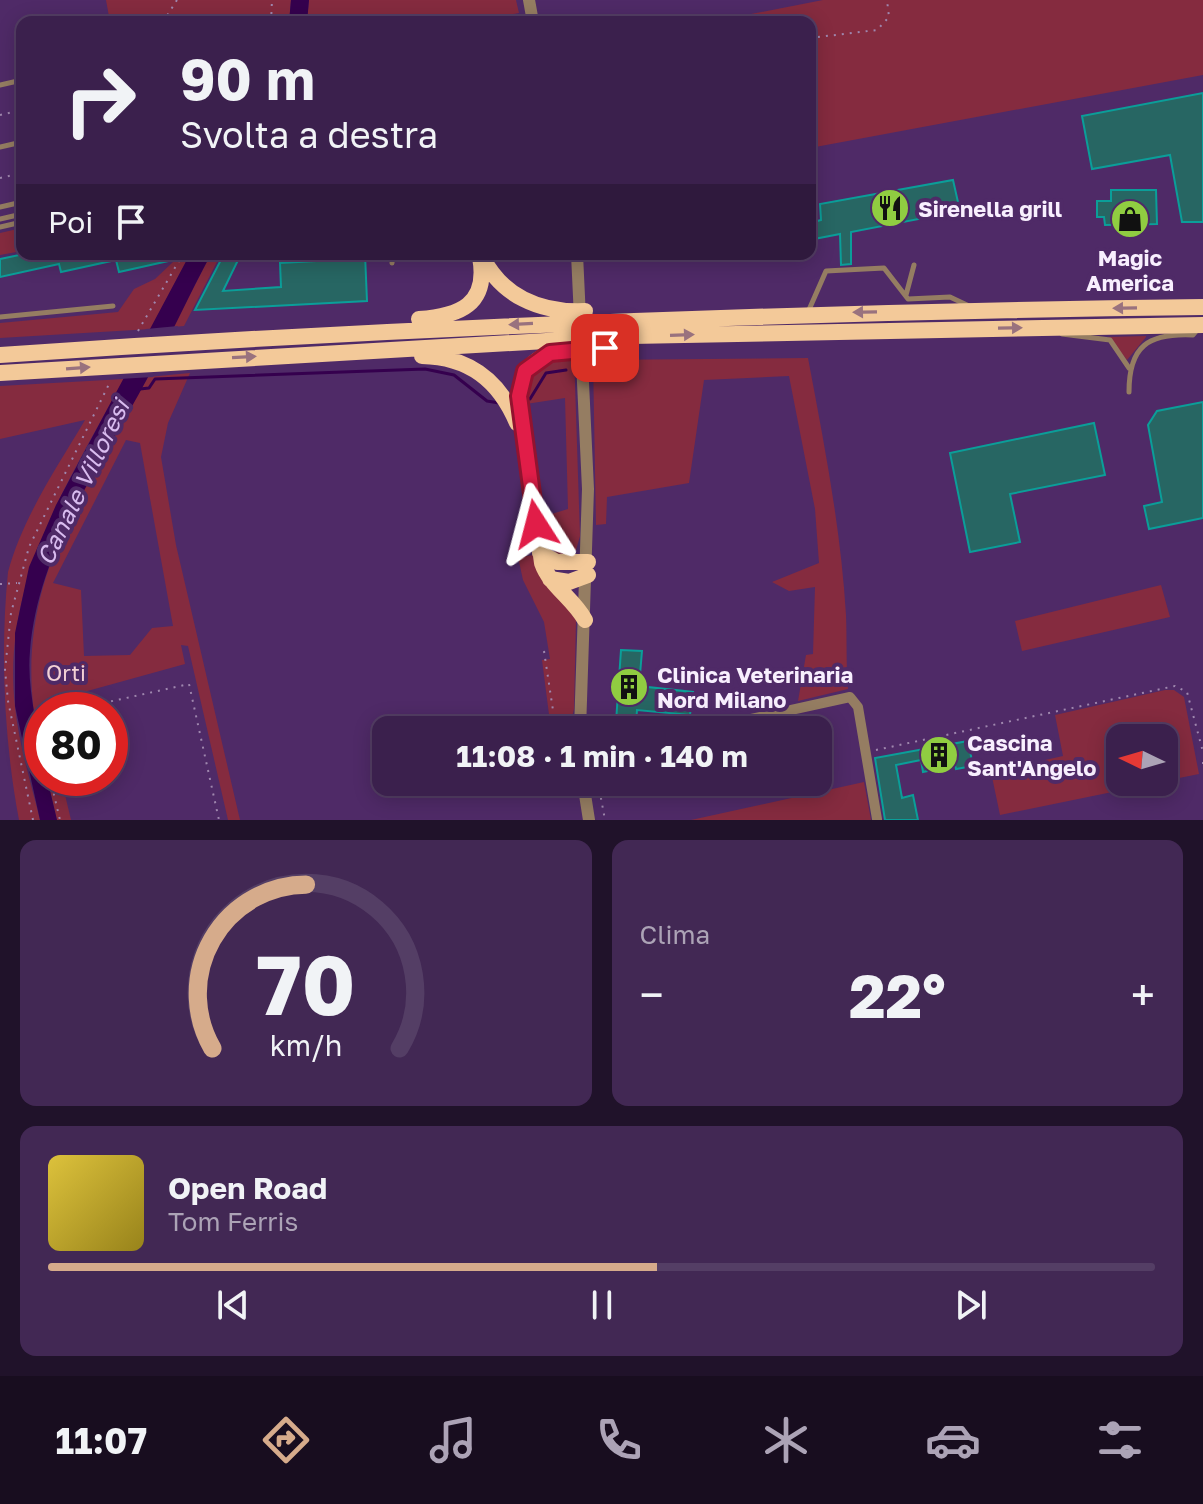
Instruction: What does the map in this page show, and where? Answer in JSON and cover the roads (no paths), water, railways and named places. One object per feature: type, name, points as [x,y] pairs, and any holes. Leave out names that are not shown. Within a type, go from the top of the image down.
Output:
[{"type":"highway","points":[[359,332],[382,322],[436,317],[462,311],[475,298],[479,286],[480,260]]},
{"type":"highway","points":[[484,260],[502,286],[541,307],[569,312],[623,310],[678,317]]},
{"type":"highway","points":[[0,355],[176,342],[678,317],[1203,307]]},
{"type":"highway","points":[[0,373],[631,336],[1202,325]]},
{"type":"highway","points":[[585,620],[576,604],[550,579],[540,553],[522,435],[520,385],[531,363],[559,350],[623,347],[631,336]]},
{"type":"highway","points":[[0,346],[127,346]]},
{"type":"highway","points":[[360,350],[376,358],[448,358],[475,369],[502,393],[522,435]]},
{"type":"highway","points":[[540,553],[557,562],[588,569]]},
{"type":"highway","points":[[550,579],[569,582],[588,569]]},
{"type":"street","points":[[578,260],[584,361],[588,569],[581,716]]},
{"type":"street","points":[[764,716],[850,697],[858,707],[877,819]]},
{"type":"street","points":[[585,796],[589,820]]},
{"type":"lane","points":[[905,296],[914,265]]},
{"type":"lane","points":[[808,314],[826,271],[884,268],[905,296]]},
{"type":"lane","points":[[905,296],[950,297],[978,310]]},
{"type":"lane","points":[[0,317],[113,306]]},
{"type":"lane","points":[[1129,392],[1129,369],[1136,353],[1153,338],[1193,335],[1202,325]]},
{"type":"lane","points":[[1053,327],[1063,336],[1110,340],[1129,369]]},
{"type":"water","points":[[291,0],[309,0],[308,16],[290,16]]},
{"type":"water","name":"Canale Villoresi","points":[[187,260],[208,260],[58,543],[35,614],[29,667],[31,692],[24,692],[24,747],[15,706],[15,633],[29,567],[56,505]]},
{"type":"water","points":[[35,796],[51,796],[57,820],[40,820]]},
{"type":"waterway","points":[[140,389],[149,388],[155,379],[425,369],[454,375],[487,401],[499,403]]},
{"type":"waterway","points":[[530,399],[546,373],[566,370]]},
{"type":"place","name":"Sirenella grill","points":[[890,208]]},
{"type":"place","name":"Magic America","points":[[1130,219]]},
{"type":"place","name":"Clinica Veterinaria Nord Milano","points":[[629,687]]},
{"type":"place","name":"Cascina Sant'Angelo","points":[[939,755]]},
{"type":"park label","name":"Orti","points":[[66,672]]}]
